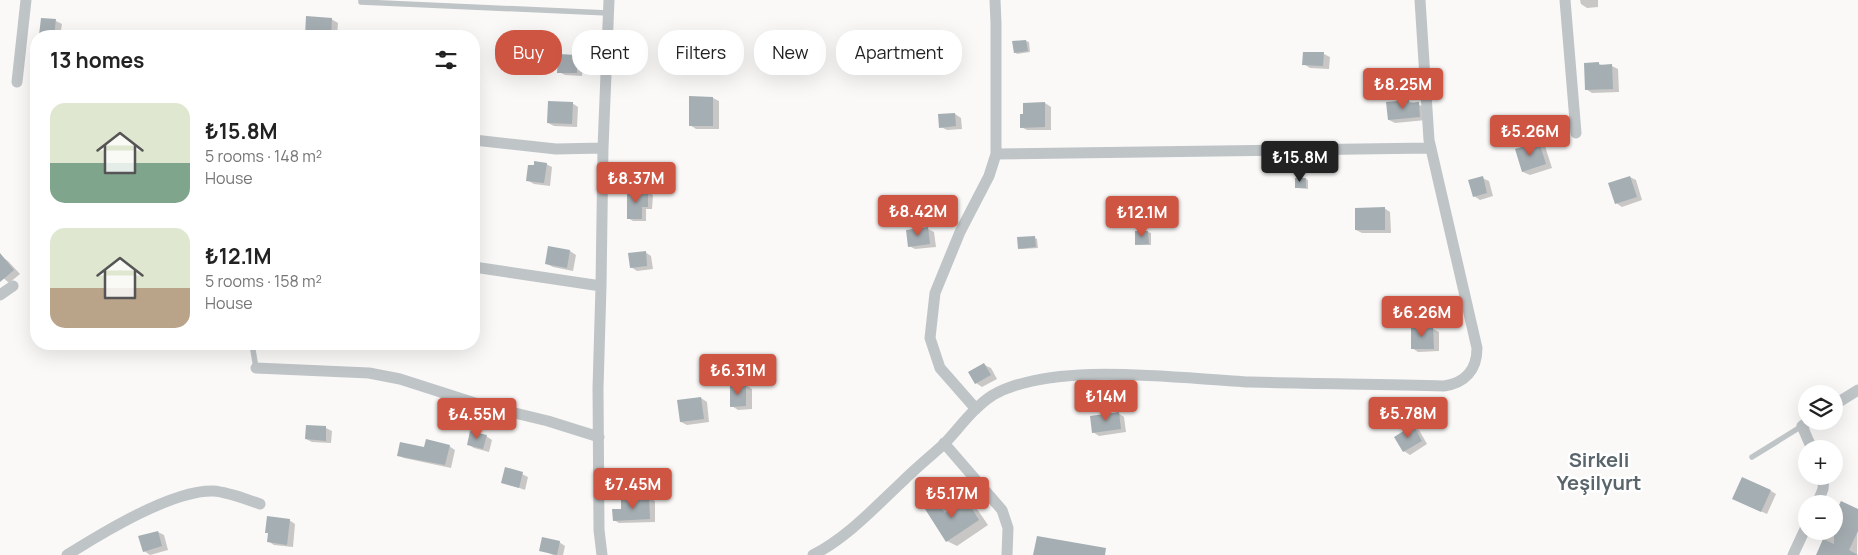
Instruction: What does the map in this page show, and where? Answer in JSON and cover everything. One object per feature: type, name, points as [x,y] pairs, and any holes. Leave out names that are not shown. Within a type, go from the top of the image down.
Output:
[{"type":"street","points":[[17,82],[26,0]]},
{"type":"street","points":[[602,555],[599,530],[598,388],[608,0]]},
{"type":"street","points":[[976,409],[940,368],[930,338],[935,293],[960,232],[990,176],[996,154],[995,0]]},
{"type":"street","points":[[813,555],[839,539],[859,523],[944,443],[976,409],[992,396],[1011,387],[1032,381],[1058,377],[1110,374],[1260,382],[1444,386],[1464,379],[1473,368],[1477,348],[1431,148],[1420,0]]},
{"type":"street","points":[[1565,0],[1576,133]]},
{"type":"street","points":[[480,141],[556,148],[603,148]]},
{"type":"street","points":[[996,154],[1431,148]]},
{"type":"street","points":[[480,268],[601,286]]},
{"type":"street","points":[[0,295],[13,286]]},
{"type":"street","points":[[256,368],[369,373],[599,436]]},
{"type":"street","points":[[1843,400],[1858,390]]},
{"type":"street","points":[[944,443],[1002,510],[1007,519],[1007,555]]},
{"type":"street","points":[[67,555],[132,519],[171,500],[191,493],[224,492],[260,504]]},
{"type":"street","points":[[1793,555],[1800,540]]},
{"type":"lane","points":[[361,0],[361,2],[608,13]]},
{"type":"lane","points":[[253,350],[256,368]]},
{"type":"lane","points":[[1752,457],[1798,428]]},
{"type":"building","points":[[306,16],[332,18],[331,30],[305,30]]},
{"type":"building","points":[[41,18],[56,19],[55,30],[40,30]]},
{"type":"building","points":[[1026,40],[1028,51],[1014,53],[1012,41]]},
{"type":"building","points":[[1303,52],[1324,52],[1323,66],[1302,65]]},
{"type":"building","points":[[562,54],[572,55],[572,73],[562,73]]},
{"type":"building","points":[[1599,62],[1599,65],[1612,64],[1613,89],[1585,90],[1584,63]]},
{"type":"building","points":[[689,96],[713,97],[713,126],[689,126]]},
{"type":"building","points":[[1409,100],[1409,103],[1419,102],[1420,117],[1388,120],[1386,102]]},
{"type":"building","points":[[548,101],[573,102],[572,124],[547,123]]},
{"type":"building","points":[[1045,102],[1045,127],[1020,128],[1020,114],[1023,114],[1023,103]]},
{"type":"building","points":[[955,113],[956,126],[939,128],[938,114]]},
{"type":"building","points":[[1539,142],[1546,164],[1522,172],[1515,149]]},
{"type":"building","points":[[534,161],[547,163],[544,183],[526,181],[528,165],[534,165]]},
{"type":"building","points":[[1483,176],[1487,193],[1473,197],[1468,180]]},
{"type":"building","points":[[1630,176],[1637,197],[1615,204],[1608,183]]},
{"type":"building","points":[[1295,178],[1306,178],[1306,188],[1295,188]]},
{"type":"building","points":[[627,190],[648,191],[648,207],[642,207],[642,219],[627,219]]},
{"type":"building","points":[[1385,207],[1385,230],[1355,230],[1355,208]]},
{"type":"building","points":[[928,227],[930,244],[908,247],[906,230]]},
{"type":"building","points":[[1135,231],[1148,231],[1149,244],[1135,245]]},
{"type":"building","points":[[1035,236],[1036,247],[1018,249],[1017,237]]},
{"type":"building","points":[[548,246],[570,250],[567,268],[545,264]]},
{"type":"building","points":[[646,251],[647,266],[630,268],[628,253]]},
{"type":"building","points":[[0,253],[14,270],[0,282]]},
{"type":"building","points":[[1433,327],[1434,349],[1411,349],[1411,328]]},
{"type":"building","points":[[984,363],[991,375],[975,384],[968,372]]},
{"type":"building","points":[[746,384],[746,406],[730,407],[730,385]]},
{"type":"building","points":[[701,397],[704,419],[680,422],[677,400]]},
{"type":"building","points":[[1119,412],[1121,429],[1092,433],[1090,416]]},
{"type":"building","points":[[306,425],[326,426],[326,441],[305,439]]},
{"type":"building","points":[[1413,425],[1422,441],[1403,452],[1394,437]]},
{"type":"building","points":[[470,431],[487,435],[483,449],[467,445]]},
{"type":"building","points":[[426,439],[450,445],[445,465],[397,456],[400,442],[424,447]]},
{"type":"building","points":[[505,467],[523,472],[519,488],[501,483]]},
{"type":"building","points":[[1742,477],[1771,490],[1761,512],[1732,499]]},
{"type":"building","points":[[649,497],[650,519],[613,521],[612,509],[621,509],[621,498]]},
{"type":"building","points":[[966,499],[979,520],[946,542],[925,509],[937,501],[945,513]]},
{"type":"building","points":[[1843,502],[1858,509],[1858,531],[1849,550],[1858,555],[1816,555],[1823,540],[1834,544],[1834,540],[1843,540]]},
{"type":"building","points":[[267,516],[290,519],[287,545],[267,542],[268,533],[265,533]]},
{"type":"building","points":[[158,531],[162,546],[143,552],[138,536]]},
{"type":"building","points":[[1037,536],[1106,548],[1105,555],[1033,555]]},
{"type":"building","points":[[542,537],[560,541],[557,555],[539,551]]},
{"type":"district","name":"Sirkeli Yeşilyurt","points":[[1599,470]]}]
